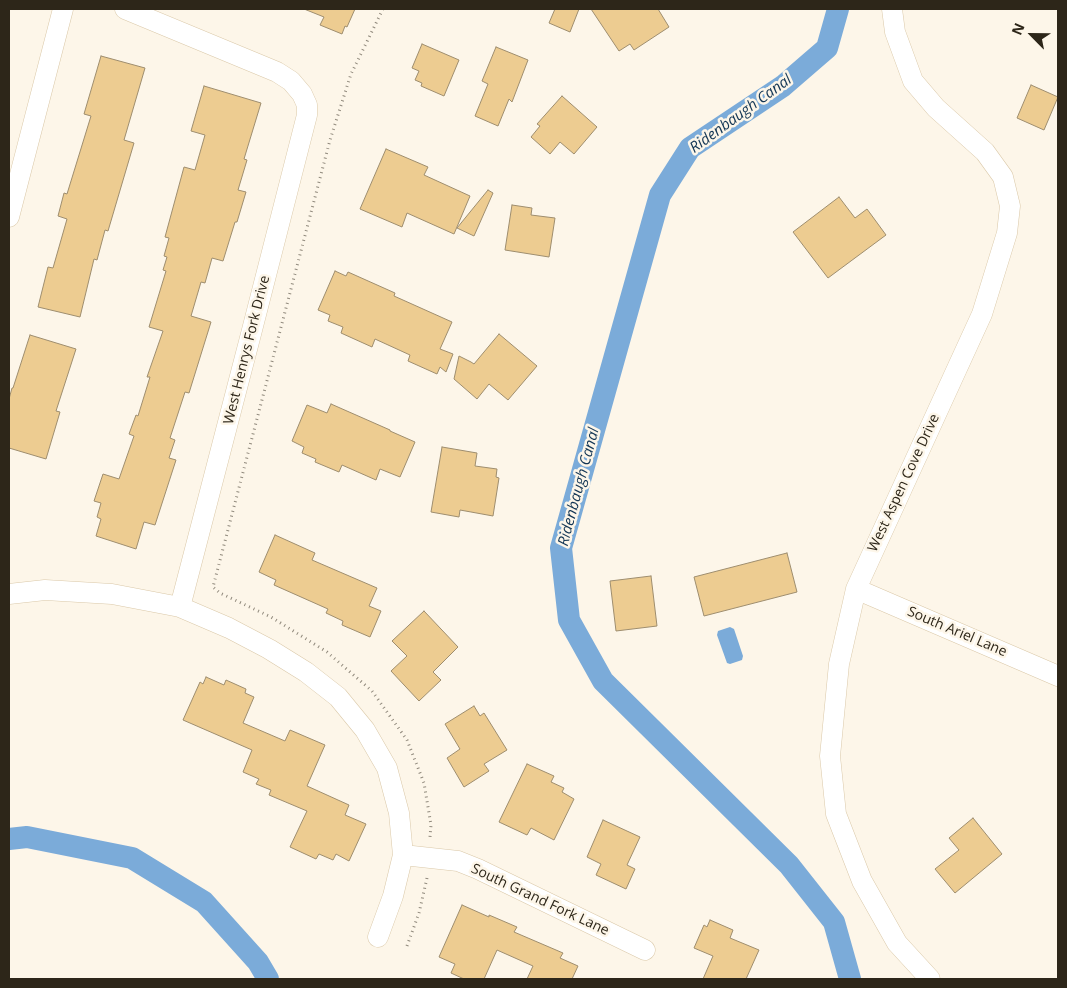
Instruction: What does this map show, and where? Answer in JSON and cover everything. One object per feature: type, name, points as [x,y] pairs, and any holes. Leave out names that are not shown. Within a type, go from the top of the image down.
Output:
[{"type":"street","points":[[9,217],[63,9]]},
{"type":"street","name":"West Henrys Fork Drive","points":[[125,9],[277,72],[291,81],[302,94],[307,105],[251,334],[180,607]]},
{"type":"street","name":"West Aspen Cove Drive","points":[[892,9],[895,32],[913,81],[936,108],[985,152],[1003,177],[1010,206],[1007,233],[982,314],[856,589],[839,664],[830,756],[836,814],[862,881],[897,943],[930,979]]},
{"type":"street","name":"South Ariel Lane","points":[[856,589],[1058,676]]},
{"type":"street","points":[[9,594],[45,590],[112,594],[180,607],[229,628],[269,649],[306,672],[338,697],[364,730],[387,768],[399,813],[403,854],[393,896],[378,936]]},
{"type":"street","name":"South Grand Fork Lane","points":[[403,854],[458,861],[645,950]]},
{"type":"path","points":[[383,9],[351,74],[330,140],[213,587],[220,593],[271,617],[327,652],[372,691],[407,740],[424,783],[431,824],[428,875],[419,914],[407,946]]},
{"type":"water","points":[[730,627],[734,629],[743,656],[742,660],[730,664],[727,663],[717,635],[718,631]]},
{"type":"building","points":[[304,9],[355,9],[342,34],[320,25],[324,17]]},
{"type":"building","points":[[555,9],[579,9],[570,32],[549,23]]},
{"type":"building","points":[[591,9],[658,9],[669,27],[634,50],[630,44],[619,51]]},
{"type":"building","points":[[422,44],[459,60],[444,96],[421,86],[422,83],[415,80],[419,71],[412,68]]},
{"type":"building","points":[[496,47],[528,60],[512,102],[509,99],[498,126],[475,116],[488,84],[482,81]]},
{"type":"building","points":[[101,56],[145,68],[124,140],[134,143],[108,231],[105,230],[97,260],[94,259],[80,317],[38,307],[48,267],[53,268],[67,219],[58,216],[64,193],[67,194],[91,116],[84,114]]},
{"type":"building","points":[[1031,85],[1058,97],[1044,130],[1017,118]]},
{"type":"building","points":[[204,86],[261,103],[244,159],[247,160],[238,190],[246,192],[237,222],[235,222],[223,261],[212,258],[205,283],[201,282],[191,316],[211,322],[189,393],[185,392],[170,438],[175,440],[169,458],[176,460],[155,525],[144,522],[136,549],[96,536],[101,519],[97,517],[101,503],[94,501],[103,474],[119,479],[134,436],[129,434],[136,415],[138,416],[150,377],[147,377],[163,331],[149,327],[166,271],[163,270],[167,257],[164,256],[169,238],[165,237],[184,167],[195,170],[205,135],[191,131]]},
{"type":"building","points":[[562,96],[597,127],[574,154],[560,142],[550,154],[531,137],[540,126],[537,124]]},
{"type":"building","points":[[386,149],[428,167],[424,175],[470,196],[454,234],[407,213],[402,227],[360,209]]},
{"type":"building","points":[[488,190],[493,193],[474,236],[457,228]]},
{"type":"building","points":[[839,197],[855,218],[867,209],[886,235],[828,278],[793,232]]},
{"type":"building","points":[[512,205],[532,208],[531,215],[555,218],[549,257],[505,250]]},
{"type":"building","points":[[335,271],[346,276],[348,272],[395,293],[394,296],[452,322],[440,349],[453,354],[446,372],[440,367],[437,374],[408,361],[410,355],[375,339],[372,347],[341,333],[343,327],[328,321],[330,315],[318,310]]},
{"type":"building","points":[[499,334],[537,366],[508,400],[489,384],[477,399],[454,379],[459,356],[474,364]]},
{"type":"building","points":[[30,335],[76,349],[56,411],[60,412],[46,459],[9,448],[9,399]]},
{"type":"building","points":[[331,404],[415,442],[400,477],[380,469],[376,480],[342,465],[339,472],[315,462],[316,459],[302,453],[304,447],[292,441],[307,405],[327,413]]},
{"type":"building","points":[[442,447],[477,453],[475,466],[497,469],[496,477],[499,478],[493,516],[460,510],[459,517],[431,512]]},
{"type":"building","points":[[275,535],[315,553],[312,560],[377,588],[369,606],[381,611],[370,637],[342,625],[343,621],[326,613],[328,609],[274,585],[276,580],[259,572]]},
{"type":"building","points":[[787,553],[797,592],[704,616],[694,577]]},
{"type":"building","points":[[651,576],[657,626],[616,631],[610,581]]},
{"type":"building","points":[[424,611],[458,647],[433,672],[441,680],[419,701],[391,671],[407,656],[392,641]]},
{"type":"building","points":[[206,677],[224,685],[226,680],[246,689],[245,693],[254,697],[243,723],[285,741],[290,730],[325,745],[307,786],[349,805],[345,815],[366,824],[349,861],[336,854],[333,860],[319,854],[316,859],[290,847],[307,811],[269,795],[271,790],[256,784],[259,779],[243,772],[252,750],[183,720],[200,682],[203,684]]},
{"type":"building","points":[[474,706],[480,716],[484,713],[507,750],[484,764],[489,771],[464,787],[447,758],[460,749],[445,724]]},
{"type":"building","points":[[527,764],[554,776],[551,782],[564,788],[562,792],[574,799],[554,840],[531,828],[527,835],[499,822]]},
{"type":"building","points":[[973,818],[1002,854],[955,893],[935,869],[959,850],[949,838]]},
{"type":"building","points":[[603,820],[640,837],[627,865],[635,869],[626,889],[596,875],[601,864],[587,857]]},
{"type":"building","points":[[462,905],[517,927],[514,932],[563,953],[560,958],[578,966],[572,979],[527,979],[533,966],[497,950],[484,979],[464,979],[451,973],[455,964],[439,957]]},
{"type":"building","points":[[710,920],[733,930],[730,938],[759,950],[746,979],[703,979],[713,956],[694,948],[704,925],[707,927]]},
{"type":"waterway","name":"Ridenbaugh Canal","points":[[838,9],[827,48],[783,86],[690,148],[660,195],[561,548],[569,620],[603,681],[789,865],[834,922],[850,979]]},
{"type":"waterway","name":"Ridenbaugh Canal","points":[[9,839],[27,837],[132,858],[204,902],[258,962],[268,979]]}]
